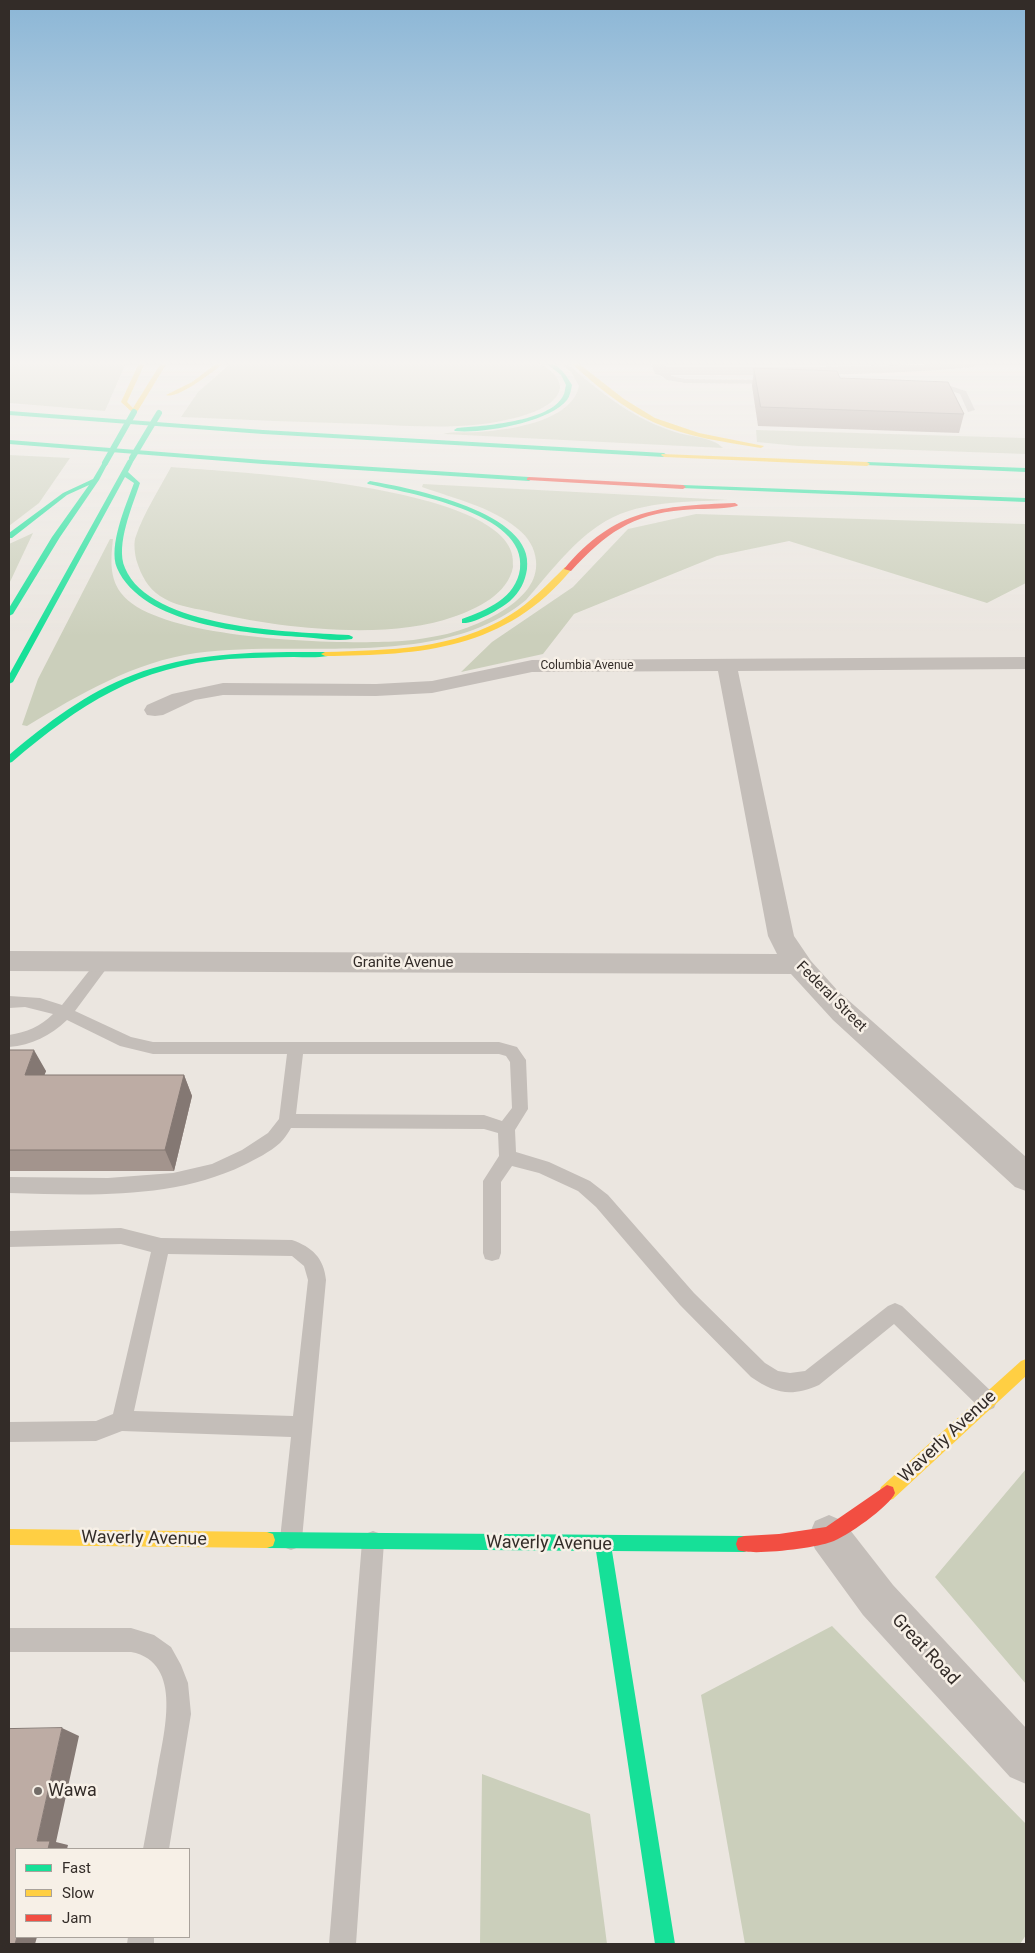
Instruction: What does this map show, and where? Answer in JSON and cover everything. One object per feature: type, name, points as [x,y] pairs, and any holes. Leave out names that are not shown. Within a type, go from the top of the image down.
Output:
[{"type":"main road","points":[[9,614],[56,537],[96,480],[110,454]]},
{"type":"main road","points":[[9,682],[134,454]]},
{"type":"main road","points":[[156,454],[472,476],[1026,500]]},
{"type":"main road","points":[[634,454],[1026,469]]},
{"type":"main road","points":[[850,454],[1026,469]]},
{"type":"main road","points":[[206,458],[343,479]]},
{"type":"main road","points":[[125,473],[137,483],[121,535],[121,568],[128,584],[141,598],[163,610],[214,623],[274,632],[364,637]]},
{"type":"main road","points":[[9,536],[65,494],[96,480]]},
{"type":"main road","points":[[363,482],[414,492],[468,508],[508,531],[520,544],[524,551],[526,568],[514,591],[484,614],[453,625]]},
{"type":"main road","points":[[860,505],[898,505],[931,497]]},
{"type":"main road","points":[[9,760],[77,705],[110,687],[146,673],[180,663],[214,658],[411,651],[450,645],[486,632],[518,616],[543,595],[594,540],[613,526],[632,516],[665,509],[746,505]]},
{"type":"main road","name":"Waverly Avenue","points":[[9,1537],[725,1545],[779,1542],[830,1534],[874,1505],[1026,1366]]},
{"type":"main road","points":[[603,1545],[665,1944]]},
{"type":"street","name":"Columbia Avenue","points":[[155,710],[173,699],[190,694],[223,689],[376,690],[432,687],[532,666],[1026,663]]},
{"type":"street","name":"Federal Street","points":[[727,666],[781,936],[789,952],[797,964],[841,1010],[1026,1177]]},
{"type":"street","name":"Granite Avenue","points":[[9,961],[797,964]]},
{"type":"street","name":"Great Road","points":[[830,1534],[878,1600],[1026,1761]]},
{"type":"lane","points":[[9,1041],[30,1038],[42,1033],[65,1012],[105,961]]},
{"type":"lane","points":[[9,1002],[24,1001],[65,1012],[126,1042],[153,1048],[296,1050],[499,1048],[511,1051],[518,1060],[520,1109],[506,1129],[508,1157],[492,1181],[492,1253]]},
{"type":"lane","points":[[9,1186],[117,1185],[173,1181],[215,1171],[248,1155],[274,1138],[287,1121],[296,1050]]},
{"type":"lane","points":[[287,1121],[484,1122],[506,1129]]},
{"type":"lane","points":[[508,1157],[543,1167],[584,1186],[602,1201],[687,1299],[758,1370],[771,1379],[787,1383],[801,1383],[812,1378],[895,1312],[987,1402]]},
{"type":"lane","points":[[9,1240],[121,1236],[161,1246],[292,1248],[300,1250],[311,1260],[315,1266],[317,1280],[291,1540]]},
{"type":"lane","points":[[122,1421],[161,1246]]},
{"type":"lane","points":[[9,1432],[96,1431],[122,1421],[302,1427]]},
{"type":"lane","points":[[342,1944],[373,1542]]},
{"type":"lane","points":[[9,1640],[131,1640],[146,1643],[158,1651],[168,1664],[179,1698],[180,1714],[156,1848]]},
{"type":"green space","points":[[9,455],[70,458],[39,503],[9,526]]},
{"type":"green space","points":[[171,467],[306,479],[367,488],[425,500],[473,517],[504,539],[513,567],[510,577],[498,593],[472,610],[427,624],[397,629],[364,630],[297,627],[182,606],[165,599],[149,585],[139,567],[135,549],[135,539],[143,519]]},
{"type":"green space","points":[[423,484],[729,500],[661,504],[628,511],[612,518],[598,526],[578,542],[526,600],[491,622],[453,636],[411,644],[368,648],[237,650],[173,657],[108,681],[67,702],[27,726],[22,725],[38,679],[110,539],[113,539],[111,560],[114,580],[121,593],[141,609],[172,621],[210,630],[297,640],[339,642],[402,641],[447,634],[475,625],[505,610],[518,600],[528,588],[535,575],[536,561],[530,543],[518,529],[496,514],[422,487]]},
{"type":"green space","points":[[696,514],[1026,524],[1026,583],[987,603],[789,541],[717,556],[574,614],[543,654],[461,672],[492,642],[573,587],[628,529]]},
{"type":"green space","points":[[33,533],[9,584],[9,544]]},
{"type":"green space","points":[[1026,1469],[1026,1684],[935,1577]]},
{"type":"green space","points":[[832,1626],[1026,1824],[1026,1935],[1020,1944],[745,1944],[701,1695]]},
{"type":"green space","points":[[482,1774],[590,1814],[607,1944],[480,1944]]},
{"type":"building","points":[[9,1050],[34,1050],[25,1075],[184,1075],[165,1150],[9,1150]]},
{"type":"building","name":"Wawa","points":[[62,1728],[37,1841],[50,1841],[48,1848],[15,1848],[15,1938],[17,1938],[15,1944],[9,1944],[9,1729]]},
{"type":"traffic: fast","points":[[105,463],[110,454]]},
{"type":"traffic: fast","points":[[132,458],[134,454]]},
{"type":"traffic: fast","points":[[163,454],[529,479]]},
{"type":"traffic: fast","points":[[649,454],[664,455]]},
{"type":"traffic: fast","points":[[9,682],[131,460]]},
{"type":"traffic: fast","points":[[9,614],[56,537],[96,480],[105,463]]},
{"type":"traffic: fast","points":[[867,464],[1026,470]]},
{"type":"traffic: fast","points":[[125,473],[137,483],[120,537],[119,558],[121,568],[135,589],[158,605],[188,617],[222,625],[258,631],[349,637]]},
{"type":"traffic: fast","points":[[9,536],[65,494],[92,481]]},
{"type":"traffic: fast","points":[[370,483],[410,491],[458,504],[500,526],[515,540],[525,558],[520,584],[500,604],[465,621]]},
{"type":"traffic: fast","points":[[683,487],[1026,500]]},
{"type":"traffic: fast","points":[[9,760],[79,706],[97,695],[137,676],[178,664],[220,657],[325,654]]},
{"type":"traffic: fast","points":[[267,1540],[744,1544]]},
{"type":"traffic: fast","points":[[603,1545],[665,1944]]},
{"type":"traffic: slow","points":[[664,455],[867,464]]},
{"type":"traffic: slow","points":[[325,654],[396,652],[428,648],[458,641],[486,631],[514,616],[541,596],[568,569]]},
{"type":"traffic: slow","points":[[887,1493],[1026,1366]]},
{"type":"traffic: slow","points":[[9,1537],[267,1540]]},
{"type":"traffic: jam","points":[[529,479],[683,487]]},
{"type":"traffic: jam","points":[[568,569],[588,548],[607,533],[643,514],[662,510],[735,505]]},
{"type":"traffic: jam","points":[[744,1544],[779,1542],[829,1535],[874,1505],[887,1493]]},
{"type":"place","name":"Wawa","points":[[38,1791]]}]
